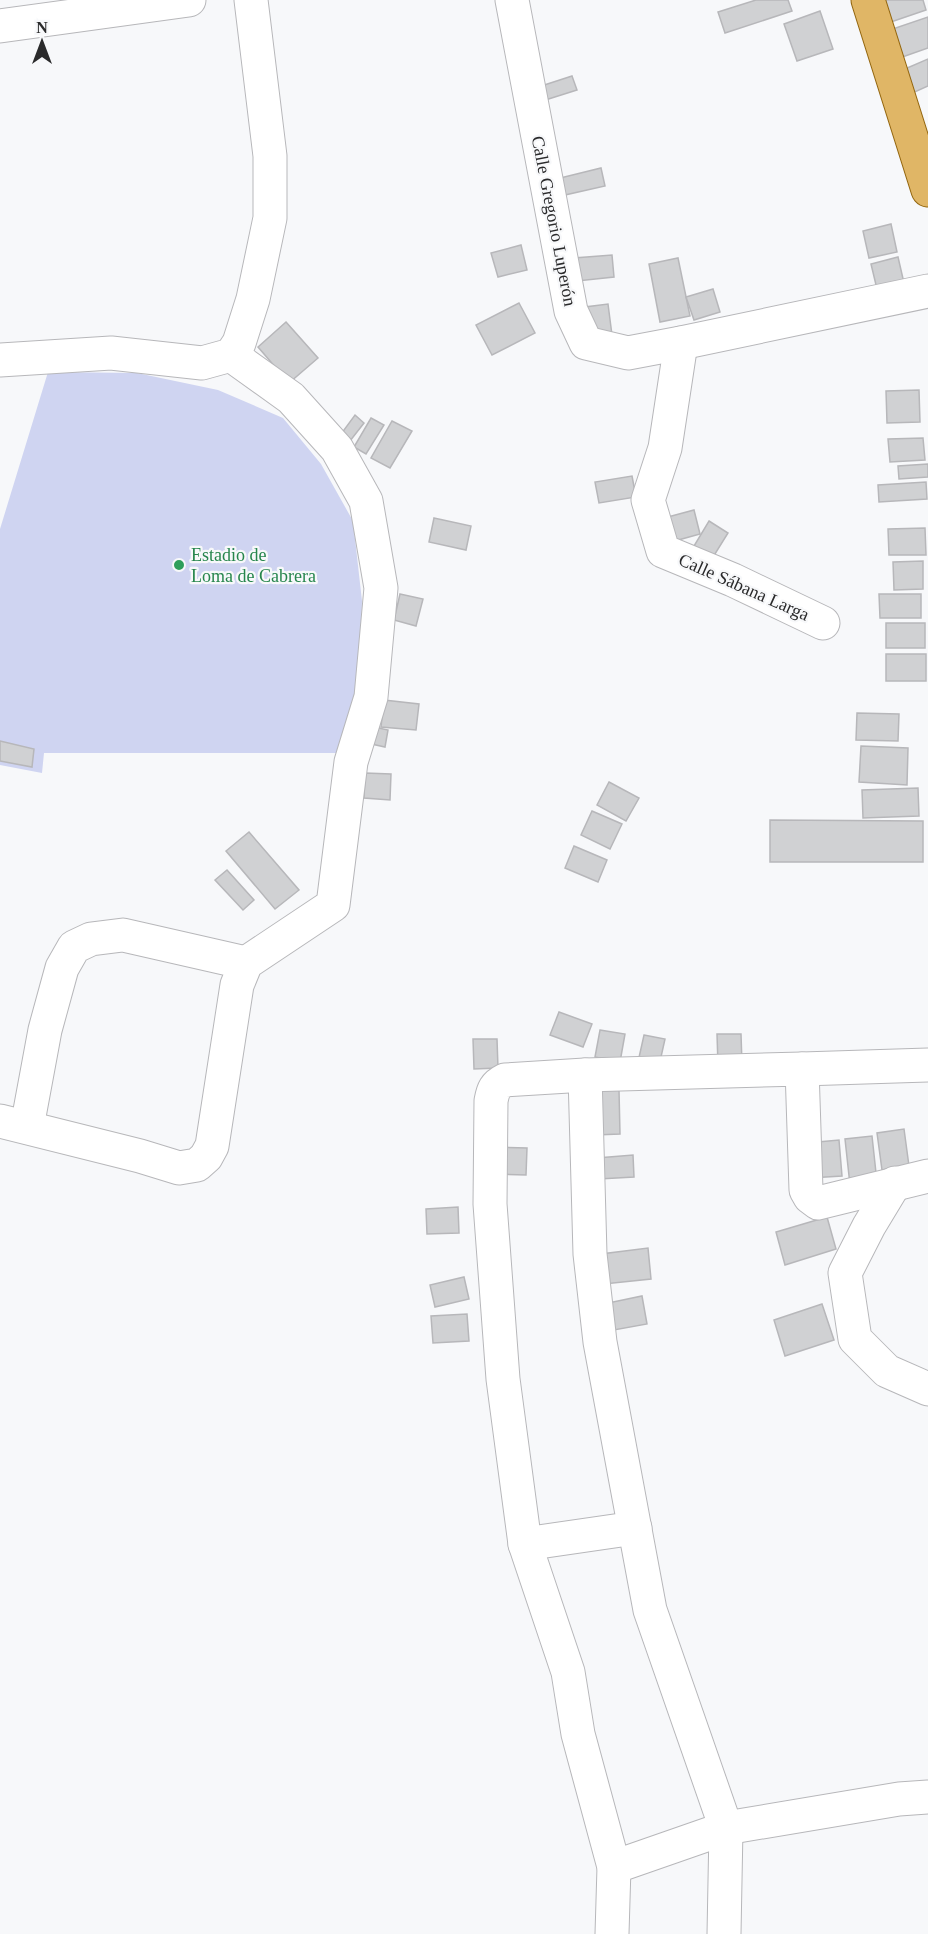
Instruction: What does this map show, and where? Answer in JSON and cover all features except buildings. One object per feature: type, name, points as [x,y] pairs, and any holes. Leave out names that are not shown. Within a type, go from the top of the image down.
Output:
[{"type":"main road","points":[[868,0],[918,122],[928,190]]},
{"type":"street","points":[[9,17],[189,0]]},
{"type":"street","points":[[0,360],[111,353],[202,363],[231,355],[239,343],[253,299],[270,218],[270,156],[251,0]]},
{"type":"street","name":"Calle Gregorio Luperón","points":[[512,0],[571,311],[586,343],[628,353],[928,291]]},
{"type":"street","name":"Calle Sábana Larga","points":[[681,343],[665,448],[648,500],[663,551],[733,580],[823,623]]},
{"type":"street","points":[[231,355],[291,398],[337,449],[366,501],[381,588],[371,697],[351,762],[333,905],[246,963],[237,984],[212,1146],[206,1157],[197,1165],[179,1168],[13,1124],[45,1030],[62,968],[74,947],[91,939],[123,935],[246,963]]},
{"type":"street","points":[[612,1934],[614,1867],[578,1734],[568,1672],[525,1544],[503,1379],[490,1204],[491,1101],[494,1090],[505,1080],[585,1075],[928,1065]]},
{"type":"street","points":[[802,1069],[806,1190],[810,1197],[818,1203],[928,1176]]},
{"type":"street","points":[[585,1075],[590,1254],[600,1342],[650,1610],[726,1828],[724,1934]]},
{"type":"street","points":[[895,1183],[869,1226],[845,1273],[855,1339],[887,1371],[928,1389]]},
{"type":"street","points":[[525,1544],[635,1528]]},
{"type":"street","points":[[614,1867],[726,1828],[899,1799],[928,1797]]},
{"type":"shaded area","name":"Estadio de Loma de Cabrera","points":[[48,372],[137,373],[218,390],[283,418],[321,464],[353,521],[362,601],[360,680],[336,753],[44,753],[42,773],[0,765],[0,529]]},
{"type":"place","name":"Estadio de Loma de Cabrera","points":[[179,565]]}]
